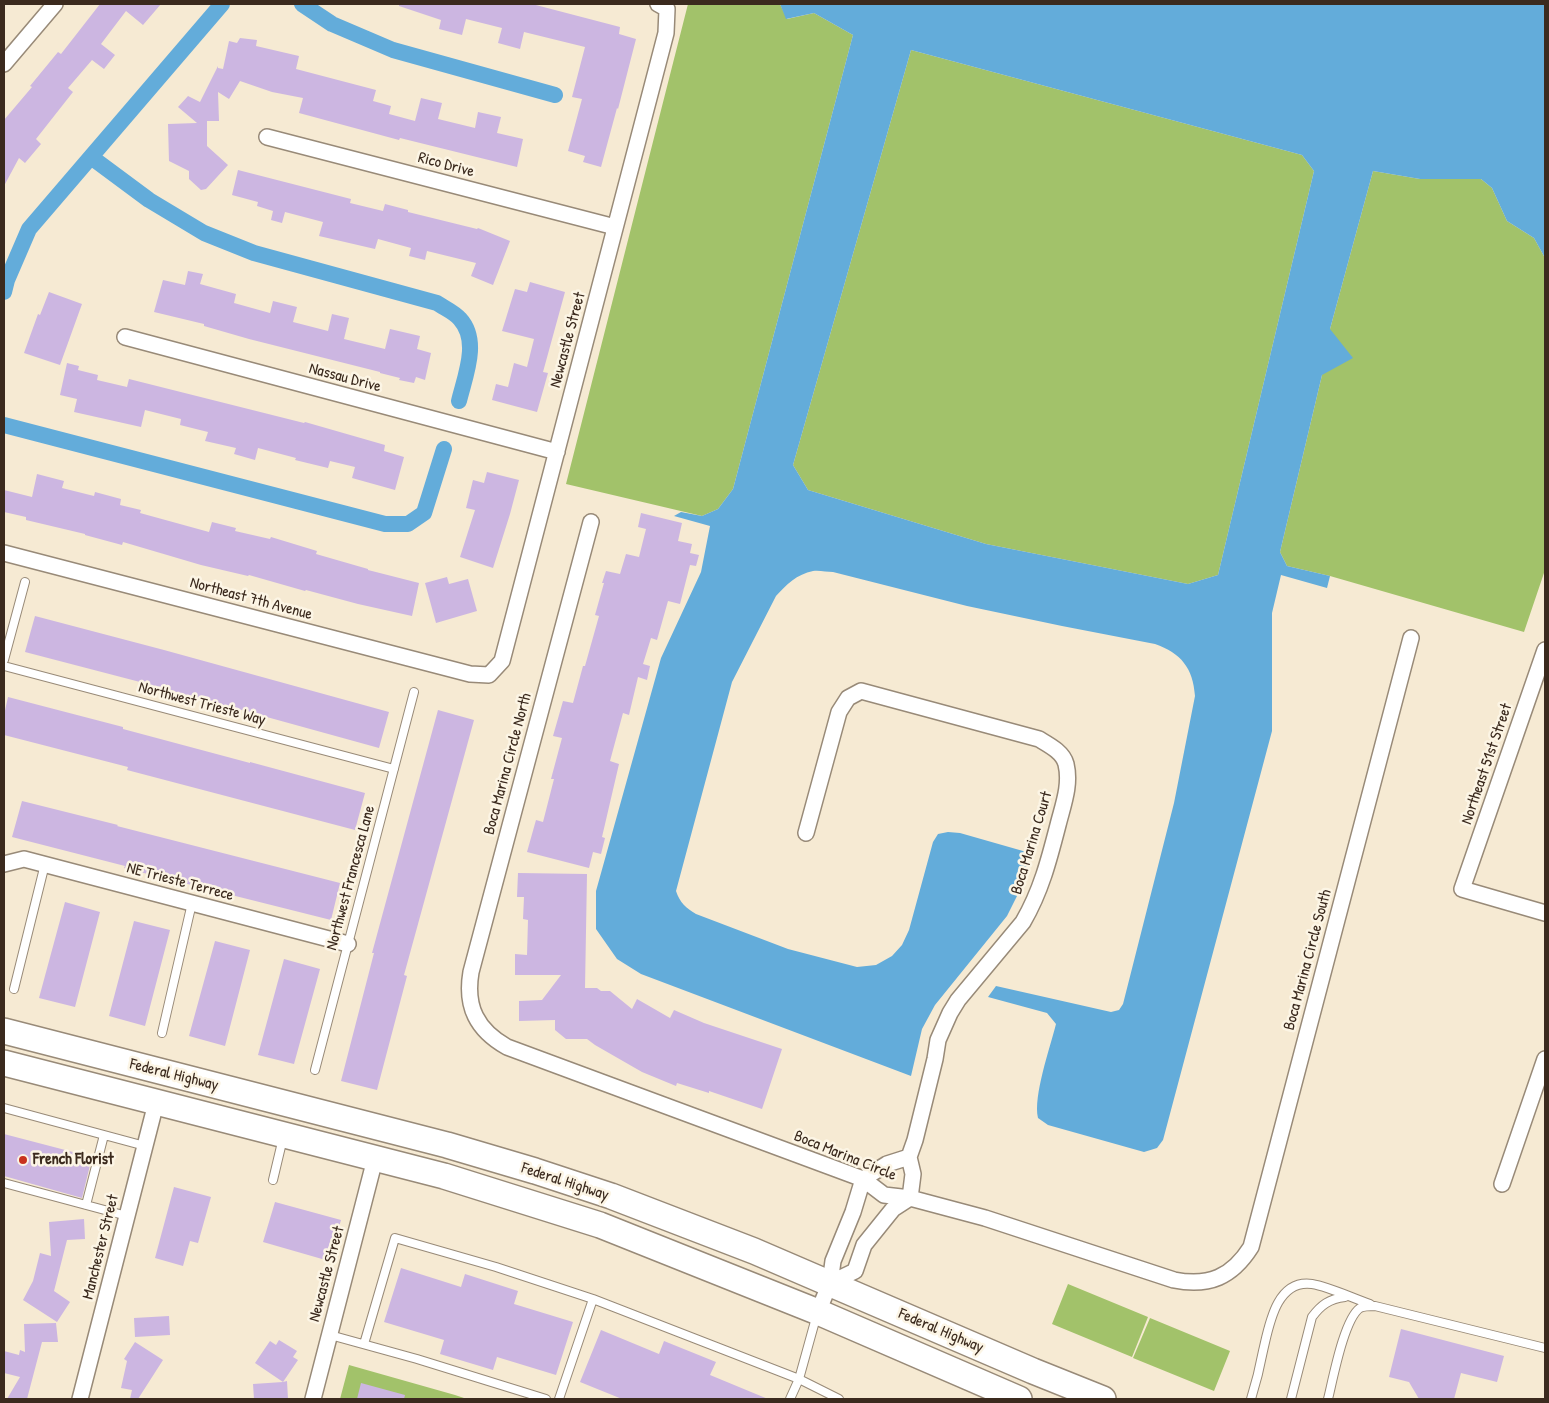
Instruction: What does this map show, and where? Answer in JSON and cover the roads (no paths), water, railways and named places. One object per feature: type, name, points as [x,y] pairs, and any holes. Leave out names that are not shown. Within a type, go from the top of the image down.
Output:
[{"type":"main road","name":"Federal Highway","points":[[4,1031],[447,1145],[611,1196],[754,1251],[1033,1371],[1103,1399]]},
{"type":"main road","name":"Federal Highway","points":[[4,1063],[444,1176],[600,1225],[818,1312],[989,1390],[1019,1399]]},
{"type":"main road","points":[[313,1143],[357,1140],[372,1136],[386,1129]]},
{"type":"main road","points":[[376,1158],[404,1148],[447,1145]]},
{"type":"street","points":[[4,64],[55,4]]},
{"type":"street","name":"Newcastle Street","points":[[489,675],[502,660],[666,32],[662,7]]},
{"type":"street","name":"Rico Drive","points":[[267,137],[615,227]]},
{"type":"street","name":"Nassau Drive","points":[[124,337],[557,452]]},
{"type":"street","name":"Boca Marina Circle North","points":[[475,1016],[470,1002],[471,972],[592,522]]},
{"type":"street","name":"Northeast 7th Avenue","points":[[4,553],[461,672],[489,675]]},
{"type":"street","name":"Boca Marina Circle South","points":[[1219,1278],[1243,1260],[1251,1247],[1411,638]]},
{"type":"street","name":"Northeast 51st Street","points":[[1545,650],[1462,889],[1545,913]]},
{"type":"street","name":"Boca Marina Court","points":[[806,833],[839,712],[848,698],[860,691],[1039,738],[1056,749],[1066,763],[1068,786],[1044,878],[1031,908],[1022,922],[958,1000],[938,1040],[915,1140],[909,1157],[913,1174],[910,1198]]},
{"type":"street","name":"NE Trieste Terrece","points":[[4,864],[24,859],[348,944]]},
{"type":"street","name":"Boca Marina Circle","points":[[475,1016],[483,1029],[494,1040],[507,1047],[863,1179],[884,1195],[910,1198],[985,1218],[1174,1280],[1189,1283],[1219,1278]]},
{"type":"street","points":[[1502,1184],[1545,1059]]},
{"type":"street","name":"Manchester Street","points":[[80,1399],[156,1103]]},
{"type":"street","points":[[818,1312],[830,1283],[832,1261],[853,1212],[863,1179],[887,1164],[909,1157]]},
{"type":"street","name":"Newcastle Street","points":[[313,1399],[376,1158]]},
{"type":"street","points":[[830,1283],[855,1270],[864,1245],[893,1209],[910,1198]]},
{"type":"lane","points":[[4,660],[25,582]]},
{"type":"lane","name":"Northwest Trieste Way","points":[[4,666],[394,770]]},
{"type":"lane","name":"Northwest Francesca Lane","points":[[316,1070],[414,692]]},
{"type":"lane","points":[[14,989],[45,864]]},
{"type":"lane","points":[[162,1033],[192,903]]},
{"type":"lane","points":[[4,1108],[145,1146]]},
{"type":"lane","points":[[86,1205],[104,1135]]},
{"type":"lane","points":[[273,1180],[284,1135]]},
{"type":"lane","points":[[4,1183],[127,1216]]},
{"type":"lane","points":[[364,1344],[395,1238],[496,1266],[594,1299],[799,1379],[838,1399]]},
{"type":"lane","points":[[1251,1399],[1270,1320],[1276,1305],[1283,1295],[1298,1286],[1311,1284],[1328,1288],[1374,1306],[1545,1348]]},
{"type":"lane","points":[[1291,1399],[1312,1317],[1318,1309],[1333,1298],[1347,1296]]},
{"type":"lane","points":[[559,1399],[594,1299]]},
{"type":"lane","points":[[1328,1399],[1348,1326],[1354,1313],[1362,1307],[1374,1306]]},
{"type":"lane","points":[[790,1399],[799,1379],[818,1312]]},
{"type":"lane","points":[[330,1335],[417,1359],[546,1399]]},
{"type":"water","points":[[780,4],[1545,4],[1545,258],[1534,238],[1507,221],[1492,188],[1481,179],[1420,179],[1373,171],[1330,329],[1353,358],[1322,375],[1280,552],[1287,566],[1330,576],[1327,588],[1281,575],[1272,613],[1272,731],[1163,1140],[1157,1148],[1144,1152],[1048,1125],[1038,1118],[1037,1109],[1040,1085],[1056,1024],[1047,1013],[988,997],[996,986],[1111,1012],[1119,1010],[1123,1004],[1174,803],[1195,696],[1192,677],[1184,663],[1172,652],[1155,644],[967,606],[833,572],[807,572],[797,577],[776,596],[732,682],[676,891],[684,905],[696,914],[788,949],[857,967],[876,965],[892,956],[902,945],[909,930],[933,842],[938,834],[948,832],[960,833],[1030,853],[1020,890],[1007,916],[935,1005],[922,1029],[911,1076],[641,974],[617,959],[596,929],[596,891],[661,658],[701,572],[710,526],[674,516],[681,512],[702,516],[718,509],[733,489],[853,35],[814,13],[786,19]],"holes":[[[911,50],[1302,155],[1314,171],[1218,575],[1188,584],[986,544],[808,490],[793,465]]]},
{"type":"waterway","points":[[4,292],[7,280],[29,229],[222,4]]},
{"type":"waterway","points":[[302,4],[332,24],[393,50],[555,95]]},
{"type":"waterway","points":[[91,157],[149,200],[204,233],[254,253],[437,303],[452,312],[466,328],[470,348],[467,370],[459,401]]},
{"type":"waterway","points":[[4,425],[385,524],[408,524],[424,513],[444,449]]},
{"type":"place","name":"French Florist","points":[[23,1160]]}]
